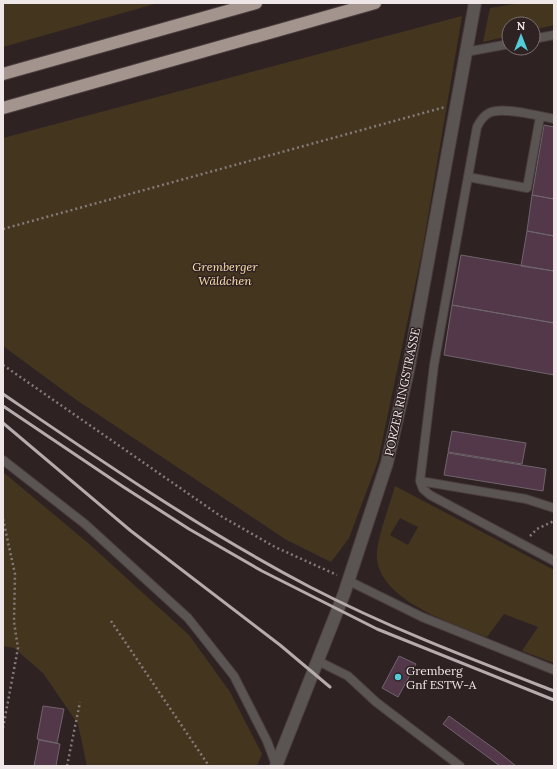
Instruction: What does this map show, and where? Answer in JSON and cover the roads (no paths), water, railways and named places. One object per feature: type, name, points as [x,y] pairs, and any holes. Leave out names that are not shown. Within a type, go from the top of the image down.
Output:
[{"type":"highway","points":[[3,74],[256,3]]},
{"type":"highway","points":[[3,108],[375,3]]},
{"type":"street","name":"PORZER RINGSTRASSE","points":[[276,766],[349,581],[387,463],[405,386],[474,3]]},
{"type":"lane","points":[[541,37],[554,35]]},
{"type":"lane","points":[[467,46],[501,44]]},
{"type":"lane","points":[[554,119],[500,110],[489,112],[481,119],[477,127],[434,365],[420,481],[423,489],[430,495],[554,561]]},
{"type":"lane","points":[[468,177],[527,188],[540,116]]},
{"type":"lane","points":[[3,460],[85,524],[188,618],[234,676],[267,741],[276,766]]},
{"type":"lane","points":[[420,481],[526,499],[554,508]]},
{"type":"lane","points":[[349,581],[422,617],[554,670]]},
{"type":"lane","points":[[318,661],[348,676],[376,702],[460,766]]},
{"type":"railway","points":[[3,394],[192,519],[231,543],[310,587],[400,629],[461,655],[554,691]]},
{"type":"railway","points":[[3,406],[189,529],[262,571],[377,629],[554,700]]},
{"type":"railway","points":[[3,423],[131,531],[280,645],[330,687]]},
{"type":"place","name":"Gremberg Gnf ESTW-A","points":[[398,677]]},
{"type":"park label","name":"Gremberger Wäldchen","points":[[225,273]]}]
